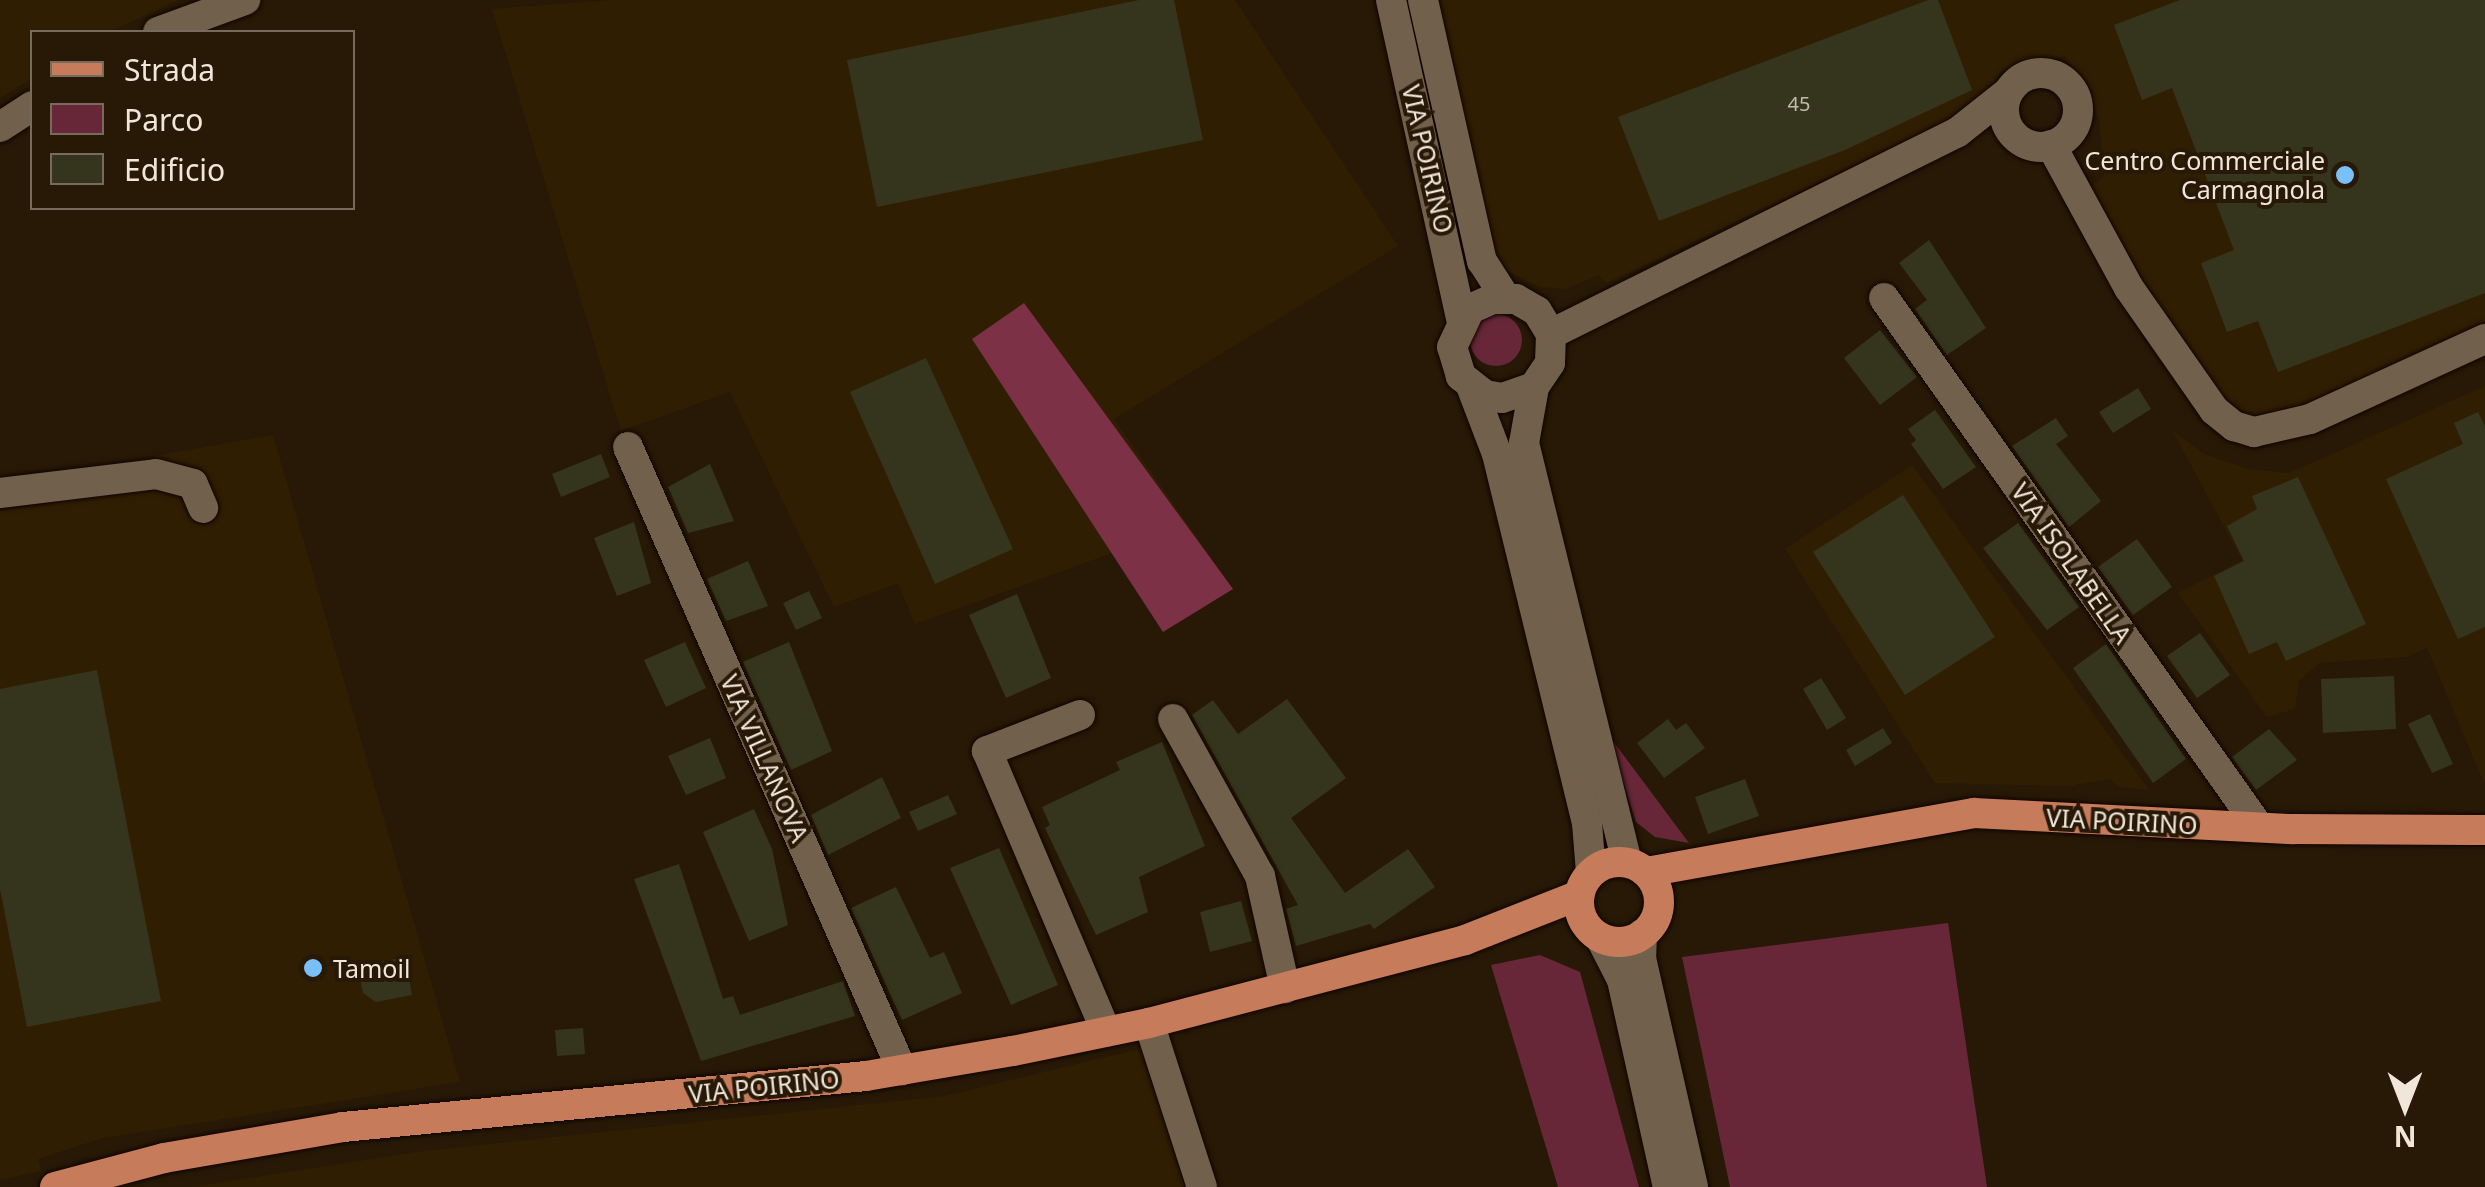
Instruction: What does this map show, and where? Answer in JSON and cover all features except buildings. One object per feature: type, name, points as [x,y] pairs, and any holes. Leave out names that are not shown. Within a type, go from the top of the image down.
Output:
[{"type":"main road","name":"VIA POIRINO","points":[[1636,867],[1764,856],[1899,822],[1974,813],[2259,827],[2485,830]]},
{"type":"main road","name":"VIA POIRINO","points":[[1658,906],[1764,856]]},
{"type":"main road","points":[[1636,867],[1658,906],[1642,934],[1622,941],[1595,933],[1585,884],[1636,867]]},
{"type":"main road","name":"VIA POIRINO","points":[[55,1187],[164,1158],[342,1127],[902,1070],[1106,1032],[1465,940],[1585,884]]},
{"type":"main road","name":"VIA POIRINO","points":[[1465,940],[1595,933]]},
{"type":"street","points":[[163,30],[245,0]]},
{"type":"street","name":"VIA POIRINO","points":[[1391,0],[1462,319]]},
{"type":"street","name":"VIA POIRINO","points":[[1422,0],[1482,261],[1505,298]]},
{"type":"street","points":[[1551,334],[1958,132],[2036,72],[2069,85],[2076,120],[2051,145]]},
{"type":"street","points":[[2007,93],[2004,116],[2016,137]]},
{"type":"street","points":[[0,127],[30,107]]},
{"type":"street","points":[[1958,132],[2016,137],[2051,145],[2128,288],[2214,410],[2234,426],[2254,432],[2310,419],[2485,339]]},
{"type":"street","points":[[1585,884],[1587,823],[1497,454],[1452,347],[1462,319],[1480,303],[1505,298],[1537,311],[1551,334],[1550,363],[1534,387],[1524,443],[1636,867]]},
{"type":"street","name":"VIA ISOLABELLA","points":[[1884,298],[2259,827]]},
{"type":"street","points":[[1471,386],[1502,398],[1534,387]]},
{"type":"street","name":"VIA VILLANOVA","points":[[628,446],[902,1070]]},
{"type":"street","points":[[0,493],[156,474],[193,484],[203,508]]},
{"type":"street","points":[[1080,715],[987,751],[1106,1032]]},
{"type":"street","points":[[1173,720],[1260,876],[1285,988]]},
{"type":"street","points":[[1595,933],[1622,980],[1668,1187]]},
{"type":"street","points":[[1642,934],[1644,976],[1693,1187]]},
{"type":"street","points":[[1149,1023],[1202,1187]]},
{"type":"shaded area","points":[[0,0],[179,0],[113,30],[30,30],[30,79],[0,98]]},
{"type":"shaded area","points":[[609,0],[1235,0],[1398,246],[1114,419],[1233,589],[1163,632],[1115,552],[915,624],[898,583],[834,607],[730,392],[621,431],[492,9]]},
{"type":"shaded area","points":[[1431,0],[2485,0],[2485,325],[2310,402],[2252,417],[2212,392],[2114,248],[2088,190],[2104,176],[2099,118],[2065,56],[2001,71],[1975,108],[1607,283],[1599,275],[1566,289],[1539,287],[1508,271],[1490,253]]},
{"type":"shaded area","points":[[1024,303],[1233,589],[1163,632],[972,339]]},
{"type":"shaded area","points":[[2485,386],[2485,785],[2427,648],[2407,657],[2319,663],[2299,681],[2295,709],[2267,717],[2178,593],[2242,560],[2172,430],[2206,455],[2248,469],[2289,473]]},
{"type":"shaded area","points":[[273,435],[460,1082],[103,1138],[38,1159],[41,1171],[0,1180],[0,511],[162,486],[154,456]]},
{"type":"shaded area","points":[[1912,465],[2149,790],[2119,787],[2111,779],[2068,786],[1935,783],[1785,549]]},
{"type":"shaded area","points":[[1152,1046],[1197,1187],[192,1187],[423,1151],[945,1096]]},
{"type":"green space","points":[[1496,314],[1515,321],[1522,340],[1515,359],[1496,366],[1477,359],[1470,340],[1477,321]]},
{"type":"green space","points":[[1607,733],[1689,843],[1655,837],[1636,822]]},
{"type":"green space","points":[[1948,923],[1987,1187],[1730,1187],[1682,957]]},
{"type":"green space","points":[[1540,955],[1580,972],[1639,1187],[1558,1187],[1491,965]]},
{"type":"place","name":"Centro Commerciale Carmagnola","points":[[2345,175]]},
{"type":"place","name":"Tamoil","points":[[313,968]]}]
